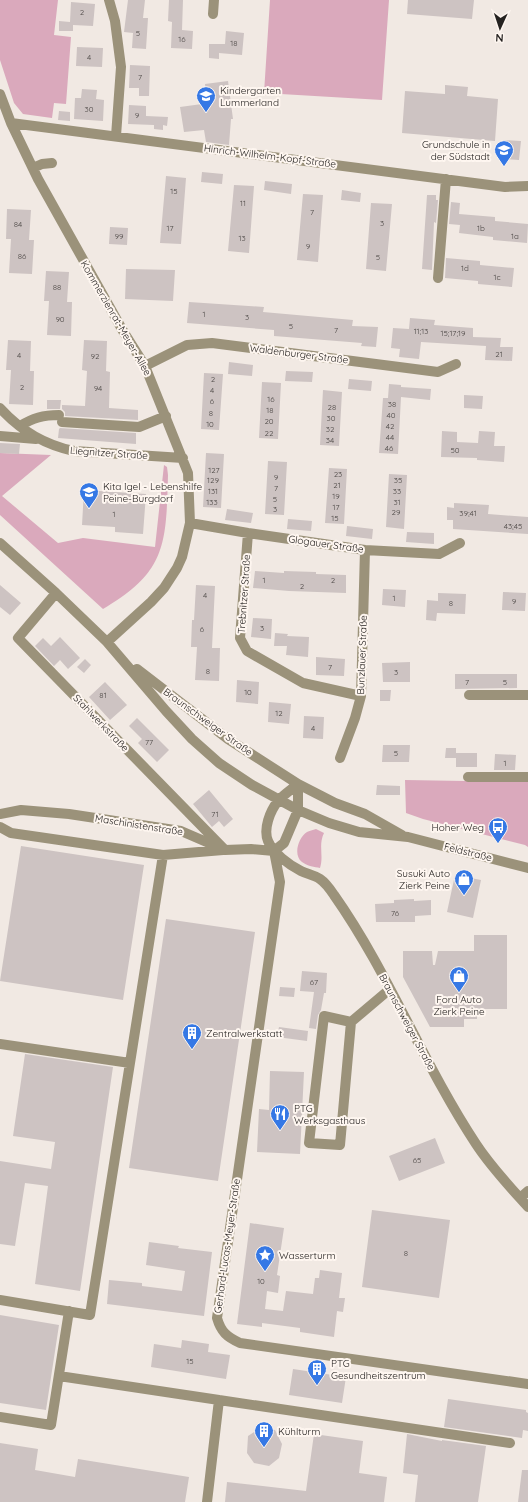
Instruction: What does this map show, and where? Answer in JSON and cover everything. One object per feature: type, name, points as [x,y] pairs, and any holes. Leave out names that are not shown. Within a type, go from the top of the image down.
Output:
[{"type":"street","points":[[109,0],[115,21],[121,67],[116,136]]},
{"type":"street","points":[[213,14],[214,0]]},
{"type":"street","name":"Kommerzienrat-Meyer-Allee","points":[[0,94],[7,119],[33,168],[119,324],[145,366],[183,458],[189,479],[190,523],[182,557],[170,579],[151,602],[107,642]]},
{"type":"street","name":"Hinrich-Wilhelm-Kopf-Straße","points":[[7,119],[116,136],[504,187],[528,186]]},
{"type":"street","points":[[33,168],[42,164],[52,163]]},
{"type":"street","points":[[438,278],[446,179]]},
{"type":"street","name":"Waldenburger Straße","points":[[145,366],[187,345],[212,343],[438,372],[456,364]]},
{"type":"street","name":"Liegnitzer Straße","points":[[0,408],[11,420],[38,439],[58,448],[74,451],[183,458]]},
{"type":"street","points":[[20,426],[30,419],[45,415],[139,427],[166,416]]},
{"type":"street","points":[[0,436],[38,439]]},
{"type":"street","name":"Glogauer Straße","points":[[190,523],[366,550],[439,554],[460,543]]},
{"type":"street","name":"Trebnitzer Straße","points":[[248,533],[240,638],[247,651],[304,682],[361,696]]},
{"type":"street","name":"Braunschweiger Straße","points":[[0,543],[56,593],[107,642],[192,739],[219,763],[278,801],[298,810]]},
{"type":"street","name":"Bunzlauer Straße","points":[[340,758],[355,718],[361,696],[366,550]]},
{"type":"street","name":"Stahlwerkstraße","points":[[56,593],[18,638],[225,850]]},
{"type":"street","name":"Braunschweiger Straße","points":[[121,657],[228,739],[298,784]]},
{"type":"street","points":[[469,695],[528,695]]},
{"type":"street","points":[[468,777],[528,777]]},
{"type":"street","points":[[278,801],[298,784]]},
{"type":"street","points":[[274,851],[284,842],[298,810],[298,784]]},
{"type":"street","name":"Feldstraße","points":[[298,784],[335,803],[364,814],[408,837]]},
{"type":"street","name":"Gerhard-Lucas-Meyer-Straße","points":[[278,801],[266,825],[267,840],[274,851],[280,882],[217,1318],[220,1327],[225,1334],[240,1343],[528,1384]]},
{"type":"street","name":"Maschinistenstraße","points":[[0,814],[21,810],[69,814],[181,830],[225,850],[251,849],[274,851]]},
{"type":"street","name":"Feldstraße","points":[[298,810],[330,823],[359,832],[408,837],[528,868]]},
{"type":"street","points":[[0,827],[11,833],[163,855],[225,850]]},
{"type":"street","name":"Braunschweiger Straße","points":[[274,851],[301,871],[321,880],[327,885],[346,912],[390,989],[441,1087],[476,1145],[502,1178],[528,1207]]},
{"type":"street","points":[[0,1300],[90,1315],[163,855]]},
{"type":"street","points":[[351,1022],[324,1016],[310,1143],[340,1145],[351,1022],[390,989]]},
{"type":"street","points":[[0,1044],[130,1063]]},
{"type":"street","points":[[520,1198],[528,1191]]},
{"type":"street","points":[[0,1418],[51,1425],[69,1311]]},
{"type":"street","points":[[59,1376],[510,1443]]},
{"type":"street","points":[[207,1502],[219,1400]]},
{"type":"shaded area","points":[[0,0],[58,0],[54,35],[71,37],[66,104],[54,103],[52,118],[23,114],[14,103],[0,60]]},
{"type":"shaded area","points":[[270,0],[389,0],[382,100],[264,93]]},
{"type":"shaded area","points":[[0,453],[51,455],[2,496],[58,543],[83,538],[155,547],[164,465],[167,467],[166,519],[163,538],[159,554],[151,568],[140,582],[103,609],[0,515]]},
{"type":"shaded area","points":[[405,780],[528,782],[528,847],[423,819],[406,813]]},
{"type":"shaded area","points":[[316,829],[324,833],[321,842],[320,868],[302,862],[299,859],[297,851],[301,838],[307,832]]},
{"type":"building","points":[[128,0],[145,0],[143,18],[148,18],[146,49],[132,48],[133,33],[124,32]]},
{"type":"building","points":[[169,0],[183,0],[182,30],[193,31],[192,49],[171,48],[172,22],[168,21]]},
{"type":"building","points":[[408,0],[474,0],[472,19],[407,14]]},
{"type":"building","points":[[71,2],[95,4],[93,26],[73,25],[73,31],[59,31],[59,21],[70,22]]},
{"type":"building","points":[[226,31],[244,33],[242,55],[219,53],[219,59],[209,58],[209,44],[225,44]]},
{"type":"building","points":[[77,47],[103,48],[102,67],[76,66]]},
{"type":"building","points":[[130,65],[150,66],[149,96],[139,96],[139,88],[129,88]]},
{"type":"building","name":"Kindergarten Lummerland","points":[[228,81],[233,119],[231,119],[229,145],[206,142],[204,130],[184,132],[180,107],[202,104],[202,100],[207,100],[205,84]]},
{"type":"building","points":[[445,85],[468,87],[467,96],[498,99],[495,141],[402,133],[405,91],[445,94]]},
{"type":"building","points":[[82,89],[97,90],[96,99],[104,100],[103,121],[74,119],[75,98],[81,98]]},
{"type":"building","points":[[129,105],[146,106],[146,116],[168,117],[167,126],[163,125],[163,130],[154,129],[154,125],[128,124]]},
{"type":"building","points":[[59,111],[70,112],[70,121],[58,120]]},
{"type":"building","points":[[503,140],[521,141],[519,160],[502,159]]},
{"type":"building","points":[[202,172],[223,174],[222,184],[201,182]]},
{"type":"building","points":[[166,176],[186,178],[181,244],[160,243]]},
{"type":"building","points":[[265,181],[292,184],[291,194],[264,190]]},
{"type":"building","points":[[234,185],[254,186],[249,253],[228,251]]},
{"type":"building","points":[[342,190],[361,193],[360,202],[341,200]]},
{"type":"building","points":[[303,194],[323,195],[318,262],[297,260]]},
{"type":"building","points":[[427,195],[436,195],[436,200],[438,200],[436,223],[434,222],[432,270],[422,269]]},
{"type":"building","points":[[451,202],[460,203],[459,214],[495,217],[495,221],[528,224],[527,243],[493,240],[493,237],[459,233],[460,225],[449,224]]},
{"type":"building","points":[[371,203],[392,204],[386,271],[366,269]]},
{"type":"building","points":[[7,209],[31,210],[29,240],[34,240],[32,274],[9,273],[11,239],[6,239]]},
{"type":"building","points":[[110,227],[128,228],[127,245],[109,244]]},
{"type":"building","points":[[446,258],[480,261],[480,265],[514,268],[512,287],[478,284],[478,281],[445,278]]},
{"type":"building","points":[[126,269],[175,270],[173,301],[125,299]]},
{"type":"building","points":[[46,271],[69,272],[67,302],[72,302],[71,336],[47,335],[49,301],[44,301]]},
{"type":"building","points":[[189,302],[264,307],[263,312],[353,320],[352,326],[378,327],[376,347],[361,346],[362,343],[274,336],[274,330],[187,323]]},
{"type":"building","points":[[410,318],[435,320],[434,325],[473,328],[473,337],[501,338],[500,347],[513,347],[512,361],[485,360],[486,346],[421,342],[419,359],[399,357],[400,349],[391,348],[393,328],[409,329]]},
{"type":"building","points":[[8,340],[31,341],[30,371],[34,371],[33,405],[9,404],[11,370],[6,370]]},
{"type":"building","points":[[84,340],[107,341],[106,371],[110,372],[109,408],[138,410],[138,420],[65,416],[62,405],[85,406],[87,371],[82,370]]},
{"type":"building","points":[[229,362],[253,365],[252,376],[228,374]]},
{"type":"building","points":[[286,371],[313,372],[312,382],[285,381]]},
{"type":"building","points":[[204,373],[223,374],[219,430],[201,429]]},
{"type":"building","points":[[349,379],[372,381],[371,391],[348,389]]},
{"type":"building","points":[[262,382],[281,383],[278,439],[259,438]]},
{"type":"building","points":[[389,384],[401,385],[401,387],[431,389],[430,400],[401,397],[398,454],[379,453],[383,398],[388,398]]},
{"type":"building","points":[[323,390],[342,392],[339,446],[320,445]]},
{"type":"building","points":[[464,395],[483,396],[482,409],[464,408]]},
{"type":"building","points":[[47,400],[61,400],[60,409],[47,409]]},
{"type":"building","points":[[60,428],[136,433],[136,444],[58,438]]},
{"type":"building","points":[[442,431],[457,432],[457,442],[478,443],[479,431],[495,432],[494,446],[505,446],[504,462],[477,460],[477,458],[441,457]]},
{"type":"building","points":[[0,443],[20,444],[19,454],[0,453]]},
{"type":"building","points":[[206,453],[224,454],[221,508],[203,507]]},
{"type":"building","points":[[268,461],[287,462],[284,515],[265,514]]},
{"type":"building","points":[[329,468],[347,469],[344,524],[325,523]]},
{"type":"building","points":[[389,474],[407,475],[404,529],[386,527]]},
{"type":"building","points":[[84,490],[146,494],[143,534],[115,532],[115,527],[82,525]]},
{"type":"building","points":[[454,503],[489,505],[488,514],[528,517],[528,534],[453,529],[453,520],[447,520],[447,507],[454,508]]},
{"type":"building","points":[[227,509],[253,513],[251,523],[225,520]]},
{"type":"building","points":[[288,519],[312,521],[311,531],[287,529]]},
{"type":"building","points":[[347,526],[373,529],[372,539],[346,536]]},
{"type":"building","points":[[407,532],[434,533],[434,544],[406,542]]},
{"type":"building","points":[[255,571],[284,573],[284,571],[316,572],[316,574],[346,575],[346,593],[253,588]]},
{"type":"building","points":[[0,585],[21,603],[10,615],[0,607]]},
{"type":"building","points":[[196,585],[215,586],[212,648],[220,648],[219,681],[195,680],[197,647],[191,647]]},
{"type":"building","points":[[383,589],[406,590],[405,607],[382,605]]},
{"type":"building","points":[[503,592],[526,593],[525,611],[502,610]]},
{"type":"building","points":[[438,593],[466,594],[465,614],[437,613],[436,621],[426,620],[427,600],[438,601]]},
{"type":"building","points":[[253,618],[272,619],[271,639],[251,637]]},
{"type":"building","points":[[275,633],[288,634],[287,636],[309,637],[308,657],[286,655],[287,646],[274,646]]},
{"type":"building","points":[[60,637],[80,658],[68,669],[60,660],[54,666],[35,646],[43,638],[51,646]]},
{"type":"building","points":[[316,657],[345,659],[344,676],[316,675]]},
{"type":"building","points":[[85,659],[91,665],[84,673],[77,667]]},
{"type":"building","points":[[410,662],[410,682],[383,682],[382,663]]},
{"type":"building","points":[[455,674],[517,674],[517,688],[455,689]]},
{"type":"building","points":[[237,680],[259,682],[258,704],[236,702]]},
{"type":"building","points":[[105,682],[127,705],[110,720],[89,697]]},
{"type":"building","points":[[380,690],[391,690],[390,701],[380,701]]},
{"type":"building","points":[[269,702],[291,704],[289,724],[268,722]]},
{"type":"building","points":[[304,716],[324,717],[323,739],[303,738]]},
{"type":"building","points":[[137,718],[169,750],[157,762],[138,743],[142,739],[129,726]]},
{"type":"building","points":[[383,745],[410,745],[409,762],[382,762]]},
{"type":"building","points":[[446,748],[456,748],[456,758],[445,758]]},
{"type":"building","points":[[456,753],[477,753],[477,767],[456,767]]},
{"type":"building","points":[[495,754],[516,755],[515,770],[494,770]]},
{"type":"building","points":[[377,785],[400,786],[400,795],[376,795]]},
{"type":"building","points":[[209,790],[233,819],[224,827],[219,821],[212,827],[193,804]]},
{"type":"building","points":[[21,846],[144,865],[123,1000],[0,981]]},
{"type":"building","name":"Susuki Auto Zierk Peine","points":[[455,875],[481,880],[473,918],[447,912]]},
{"type":"building","points":[[414,899],[414,901],[431,900],[431,915],[415,916],[415,922],[376,922],[375,904],[394,903],[394,900]]},
{"type":"building","name":"Zentralwerkstatt","points":[[166,919],[255,932],[218,1181],[129,1168]]},
{"type":"building","name":"Ford Auto Zierk Peine","points":[[474,935],[507,935],[507,1009],[477,1009],[477,1019],[464,1019],[464,1027],[430,1027],[403,977],[403,951],[432,951],[433,965],[435,965],[438,951],[474,951]]},
{"type":"building","points":[[302,971],[327,973],[326,993],[324,993],[316,1029],[309,1028],[314,992],[300,991]]},
{"type":"building","points":[[280,987],[295,988],[294,997],[279,996]]},
{"type":"building","points":[[279,1027],[308,1031],[307,1041],[277,1037]]},
{"type":"building","points":[[25,1054],[113,1067],[80,1291],[35,1284],[48,1186],[25,1183],[15,1246],[0,1244],[0,1161],[51,1169],[55,1142],[13,1136]]},
{"type":"building","name":"PTG Werksgasthaus","points":[[270,1071],[304,1072],[300,1154],[257,1152],[259,1109],[269,1110]]},
{"type":"building","points":[[435,1138],[445,1163],[399,1181],[389,1156]]},
{"type":"building","points":[[372,1210],[450,1220],[439,1298],[362,1287]]},
{"type":"building","points":[[250,1223],[284,1228],[277,1275],[280,1276],[278,1293],[267,1291],[265,1309],[283,1311],[286,1291],[313,1294],[315,1278],[319,1278],[320,1270],[342,1273],[339,1298],[345,1298],[343,1312],[337,1311],[334,1337],[300,1332],[300,1328],[262,1323],[262,1327],[237,1324]]},
{"type":"building","points":[[149,1242],[179,1246],[178,1248],[212,1252],[204,1316],[107,1304],[109,1280],[142,1283],[142,1286],[182,1291],[185,1271],[146,1265]]},
{"type":"building","points":[[0,1315],[59,1325],[46,1410],[0,1403]]},
{"type":"building","points":[[182,1340],[209,1344],[208,1352],[230,1355],[226,1379],[151,1367],[154,1344],[181,1348]]},
{"type":"building","name":"PTG Gesundheitszentrum","points":[[293,1369],[346,1377],[342,1403],[289,1395]]},
{"type":"building","points":[[448,1399],[526,1410],[528,1413],[528,1431],[523,1430],[522,1438],[444,1427]]},
{"type":"building","name":"Kühlturm","points":[[260,1428],[275,1430],[282,1444],[279,1458],[269,1466],[254,1463],[247,1453],[248,1436]]},
{"type":"building","points":[[314,1434],[363,1441],[359,1473],[387,1477],[384,1502],[225,1502],[227,1482],[306,1491]]},
{"type":"building","points":[[407,1434],[442,1441],[486,1446],[478,1502],[415,1502],[418,1475],[403,1473]]},
{"type":"building","points":[[0,1443],[38,1449],[35,1470],[75,1477],[78,1459],[189,1477],[185,1502],[0,1502]]},
{"type":"building","points":[[522,1470],[528,1470],[528,1502],[518,1502]]},
{"type":"place","name":"Kindergarten Lummerland","points":[[206,113]]},
{"type":"place","name":"Grundschule in der Südstadt","points":[[504,167]]},
{"type":"place","name":"Kita Igel - Lebenshilfe Peine-Burgdorf","points":[[89,509]]},
{"type":"place","name":"Hoher Weg","points":[[498,844]]},
{"type":"place","name":"Susuki Auto Zierk Peine","points":[[464,896]]},
{"type":"place","name":"Ford Auto Zierk Peine","points":[[459,993]]},
{"type":"place","name":"Zentralwerkstatt","points":[[192,1050]]},
{"type":"place","name":"PTG Werksgasthaus","points":[[280,1131]]},
{"type":"place","name":"Wasserturm","points":[[265,1272]]},
{"type":"place","name":"PTG Gesundheitszentrum","points":[[317,1386]]},
{"type":"place","name":"Kühlturm","points":[[264,1448]]}]
